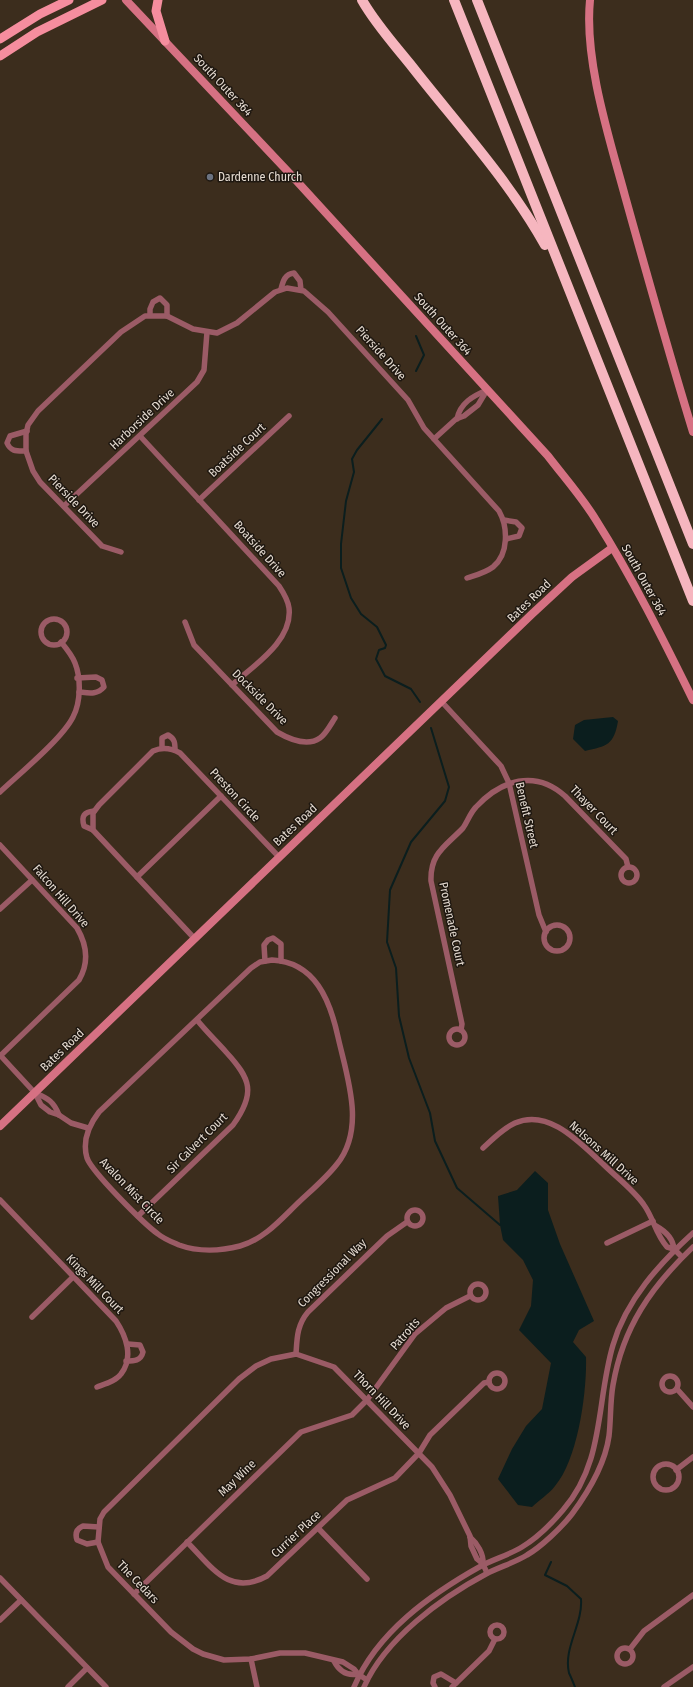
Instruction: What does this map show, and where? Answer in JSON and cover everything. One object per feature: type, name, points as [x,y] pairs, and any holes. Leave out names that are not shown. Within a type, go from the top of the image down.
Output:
[{"type":"highway","points":[[362,0],[382,28],[518,200],[566,283]]},
{"type":"highway","points":[[454,0],[693,601]]},
{"type":"highway","points":[[477,0],[693,544]]},
{"type":"main road","points":[[0,39],[40,14],[69,0]]},
{"type":"main road","points":[[0,56],[49,26],[102,0]]},
{"type":"main road","points":[[158,0],[156,11],[165,41]]},
{"type":"street","name":"South Outer 364","points":[[126,0],[283,166],[548,456],[576,492],[612,548],[659,632],[693,700]]},
{"type":"street","points":[[590,0],[588,17],[591,55],[610,143],[659,318],[693,432]]},
{"type":"street","points":[[167,316],[167,305],[164,300],[160,298],[153,302],[150,309],[150,315],[167,316],[193,328],[217,333],[232,326],[281,289],[293,288],[301,290],[300,281],[294,273],[289,273],[285,277],[281,289]]},
{"type":"street","name":"Pierside Drive","points":[[301,290],[316,300],[328,312],[403,394],[424,428],[499,511],[504,520],[506,539],[505,547],[497,563],[480,574],[467,578]]},
{"type":"street","name":"Pierside Drive","points":[[121,552],[102,546],[40,482],[33,471],[26,451],[27,431],[38,411],[121,332],[145,316],[150,315]]},
{"type":"street","name":"Harborside Drive","points":[[64,506],[197,382],[204,370],[207,332]]},
{"type":"street","points":[[434,439],[457,419],[464,416],[478,405],[487,390]]},
{"type":"street","points":[[457,419],[458,410],[471,397],[487,390]]},
{"type":"street","name":"Boatside Court","points":[[199,500],[289,416]]},
{"type":"street","points":[[26,451],[14,451],[10,449],[7,443],[10,436],[27,431]]},
{"type":"street","name":"Boatside Drive","points":[[140,436],[278,586],[289,608],[286,629],[272,649],[232,685]]},
{"type":"street","points":[[504,520],[516,522],[522,528],[519,536],[506,539]]},
{"type":"street","name":"Bates Road","points":[[0,1126],[194,938],[572,577],[612,548]]},
{"type":"street","points":[[54,619],[65,625],[66,634],[62,642],[51,644],[44,640],[41,632],[47,621],[54,619]]},
{"type":"street","name":"Dockside Drive","points":[[185,622],[194,645],[271,727],[288,739],[299,742],[321,738],[335,718]]},
{"type":"street","points":[[0,792],[67,726],[78,705],[79,692],[75,663],[62,642]]},
{"type":"street","points":[[77,678],[96,677],[102,680],[104,687],[95,693],[79,692]]},
{"type":"street","name":"Benefit Street","points":[[441,701],[502,766],[509,782],[539,915],[546,932],[544,941],[549,948],[560,950],[567,946],[569,935],[565,928],[561,926],[552,926],[546,932]]},
{"type":"street","name":"Preston Circle","points":[[194,938],[93,830],[84,826],[82,820],[87,811],[94,811],[153,751],[162,748],[162,738],[168,736],[174,740],[175,750],[279,857]]},
{"type":"street","points":[[162,748],[175,750]]},
{"type":"street","name":"Thayer Court","points":[[509,782],[523,780],[543,782],[559,790],[626,859],[628,867]]},
{"type":"street","name":"Promenade Court","points":[[461,1030],[462,1024],[431,881],[431,871],[433,861],[442,848],[467,822],[476,807],[495,790],[509,782]]},
{"type":"street","points":[[137,877],[221,796]]},
{"type":"street","points":[[93,830],[92,819],[94,811]]},
{"type":"street","name":"Falcon Hill Drive","points":[[0,846],[77,928],[83,938],[86,957],[85,968],[79,980],[0,1055]]},
{"type":"street","points":[[0,909],[32,880]]},
{"type":"street","points":[[265,961],[264,945],[268,940],[273,938],[280,944],[281,961]]},
{"type":"street","name":"Avalon Mist Circle","points":[[281,961],[297,967],[320,986],[327,999],[334,1020],[352,1110],[351,1133],[344,1154],[330,1172],[264,1235],[241,1246],[213,1250],[181,1246],[159,1235],[138,1216],[90,1163],[87,1157],[86,1148],[88,1128],[99,1112],[251,968],[260,962],[281,961]]},
{"type":"street","name":"Sir Calvert Court","points":[[138,1216],[233,1125],[242,1112],[247,1098],[247,1082],[241,1068],[197,1020]]},
{"type":"street","points":[[0,1055],[35,1093],[42,1105],[50,1112],[59,1115],[70,1124],[88,1128]]},
{"type":"street","points":[[35,1093],[48,1098],[56,1107],[59,1115]]},
{"type":"street","name":"Nelsons Mill Drive","points":[[483,1148],[501,1131],[520,1121],[537,1120],[555,1125],[566,1131],[586,1148],[644,1204],[654,1224],[673,1242],[674,1249],[682,1257]]},
{"type":"street","name":"Kings Mill Court","points":[[0,1201],[116,1321],[124,1333],[128,1344]]},
{"type":"street","name":"Congressional Way","points":[[296,1354],[298,1328],[308,1312],[387,1236],[408,1222]]},
{"type":"street","points":[[607,1243],[654,1224]]},
{"type":"street","points":[[354,1687],[358,1675],[391,1632],[416,1608],[450,1584],[483,1564],[523,1547],[564,1510],[585,1475],[597,1441],[604,1384],[613,1344],[625,1316],[642,1288],[674,1249],[693,1233]]},
{"type":"street","points":[[364,1687],[367,1680],[398,1638],[422,1615],[455,1592],[487,1574],[528,1555],[571,1516],[595,1479],[606,1450],[613,1386],[622,1346],[633,1320],[650,1293],[682,1257],[693,1247]]},
{"type":"street","points":[[32,1318],[73,1277]]},
{"type":"street","name":"Patroits","points":[[367,1400],[416,1334],[446,1308],[470,1296]]},
{"type":"street","points":[[97,1387],[115,1379],[121,1374],[126,1361],[128,1344],[140,1345],[143,1352],[142,1357],[139,1360],[126,1361]]},
{"type":"street","name":"The Cedars","points":[[296,1354],[271,1359],[256,1366],[239,1379],[104,1512],[100,1519],[98,1542],[108,1567],[170,1632],[193,1649],[203,1654],[224,1660],[251,1659],[280,1653],[298,1653],[342,1662],[354,1668],[358,1675],[367,1680]]},
{"type":"street","name":"Thorn Hill Drive","points":[[296,1354],[334,1367],[419,1454],[442,1482],[483,1558],[483,1564],[487,1574]]},
{"type":"street","name":"Currier Place","points":[[187,1542],[222,1577],[234,1583],[246,1584],[267,1576],[347,1500],[395,1478],[419,1454],[430,1435],[447,1417],[484,1383],[489,1382]]},
{"type":"street","points":[[677,1389],[693,1407]]},
{"type":"street","name":"May Wine","points":[[134,1594],[301,1432],[352,1415],[367,1400]]},
{"type":"street","points":[[676,1470],[693,1457]]},
{"type":"street","points":[[669,1465],[676,1470],[678,1478],[675,1486],[668,1490],[656,1486],[653,1479],[657,1468],[669,1465]]},
{"type":"street","points":[[98,1542],[80,1543],[75,1535],[76,1531],[83,1526],[99,1527]]},
{"type":"street","points":[[318,1528],[367,1579]]},
{"type":"street","points":[[0,1578],[106,1687]]},
{"type":"street","points":[[630,1649],[644,1631],[693,1595]]},
{"type":"street","points":[[0,1620],[21,1600]]},
{"type":"street","points":[[435,1687],[433,1683],[434,1677],[441,1674],[454,1685],[489,1651],[495,1639]]},
{"type":"street","points":[[251,1659],[257,1687]]},
{"type":"street","points":[[664,1687],[693,1667]]},
{"type":"street","points":[[68,1687],[87,1668]]},
{"type":"water","points":[[613,717],[618,721],[616,729],[612,740],[604,746],[585,751],[573,739],[575,725],[584,720]]},
{"type":"water","points":[[535,1171],[548,1183],[548,1210],[560,1244],[594,1321],[579,1330],[573,1342],[586,1357],[586,1371],[580,1424],[570,1459],[555,1486],[532,1507],[518,1505],[498,1479],[512,1449],[526,1426],[542,1409],[551,1363],[519,1330],[531,1306],[533,1280],[523,1260],[503,1240],[500,1225],[498,1196],[517,1190]]},
{"type":"waterway","points":[[416,336],[424,355],[416,371]]},
{"type":"waterway","points":[[382,419],[357,450],[352,459],[354,472],[346,501],[341,544],[341,568],[351,598],[361,614],[377,627],[386,645],[385,648],[379,650],[376,659],[385,676],[411,689],[420,702]]},
{"type":"waterway","points":[[431,728],[449,787],[445,801],[411,842],[390,890],[387,942],[396,968],[399,1016],[409,1058],[430,1113],[435,1141],[457,1188],[500,1225]]},
{"type":"waterway","points":[[551,1562],[545,1575],[567,1586],[581,1599],[581,1608],[571,1645],[568,1664],[569,1673],[575,1687]]},
{"type":"place","name":"Dardenne Church","points":[[210,177]]}]
